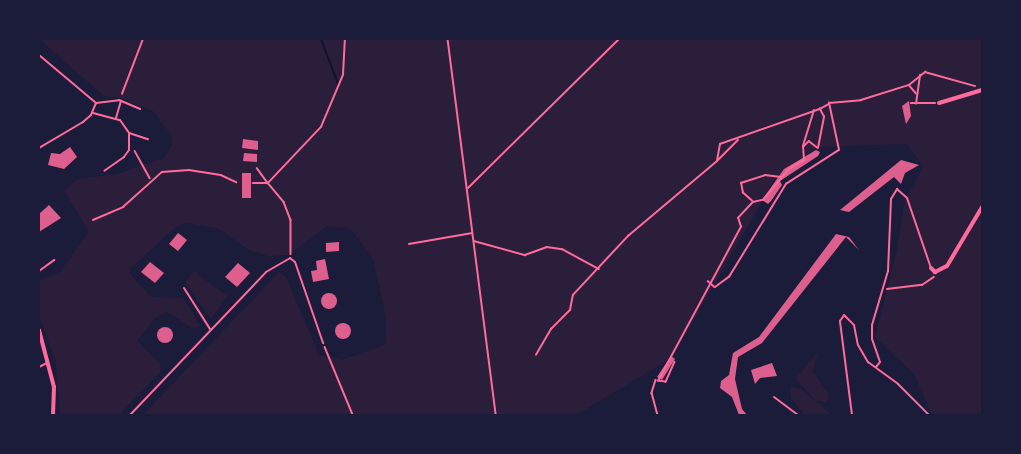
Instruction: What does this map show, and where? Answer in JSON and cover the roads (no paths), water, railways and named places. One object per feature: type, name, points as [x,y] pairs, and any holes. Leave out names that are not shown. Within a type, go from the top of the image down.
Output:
[{"type":"street","points":[[939,102],[982,89]]},
{"type":"street","points":[[931,268],[938,271],[955,256],[982,207]]},
{"type":"street","points":[[39,330],[54,387],[53,415]]},
{"type":"lane","points":[[39,55],[89,93],[96,103]]},
{"type":"lane","points":[[96,103],[121,101],[140,109]]},
{"type":"lane","points":[[116,118],[121,101]]},
{"type":"lane","points":[[39,148],[93,113],[96,103]]},
{"type":"lane","points":[[93,113],[116,118],[129,133],[148,140]]},
{"type":"lane","points":[[104,171],[124,157],[130,139],[129,133]]},
{"type":"lane","points":[[876,367],[880,362],[872,332],[883,289],[893,219],[891,199],[897,189],[907,198],[931,268]]},
{"type":"lane","points":[[130,415],[267,272],[290,258],[296,262],[323,343]]},
{"type":"lane","points":[[39,271],[54,260]]},
{"type":"lane","points":[[184,288],[210,329]]},
{"type":"lane","points":[[852,415],[840,321],[844,315],[854,326],[861,352],[929,415]]},
{"type":"lane","points":[[39,367],[49,363]]},
{"type":"lane","points":[[774,397],[798,415]]},
{"type":"waterway","points":[[321,39],[338,84]]}]
